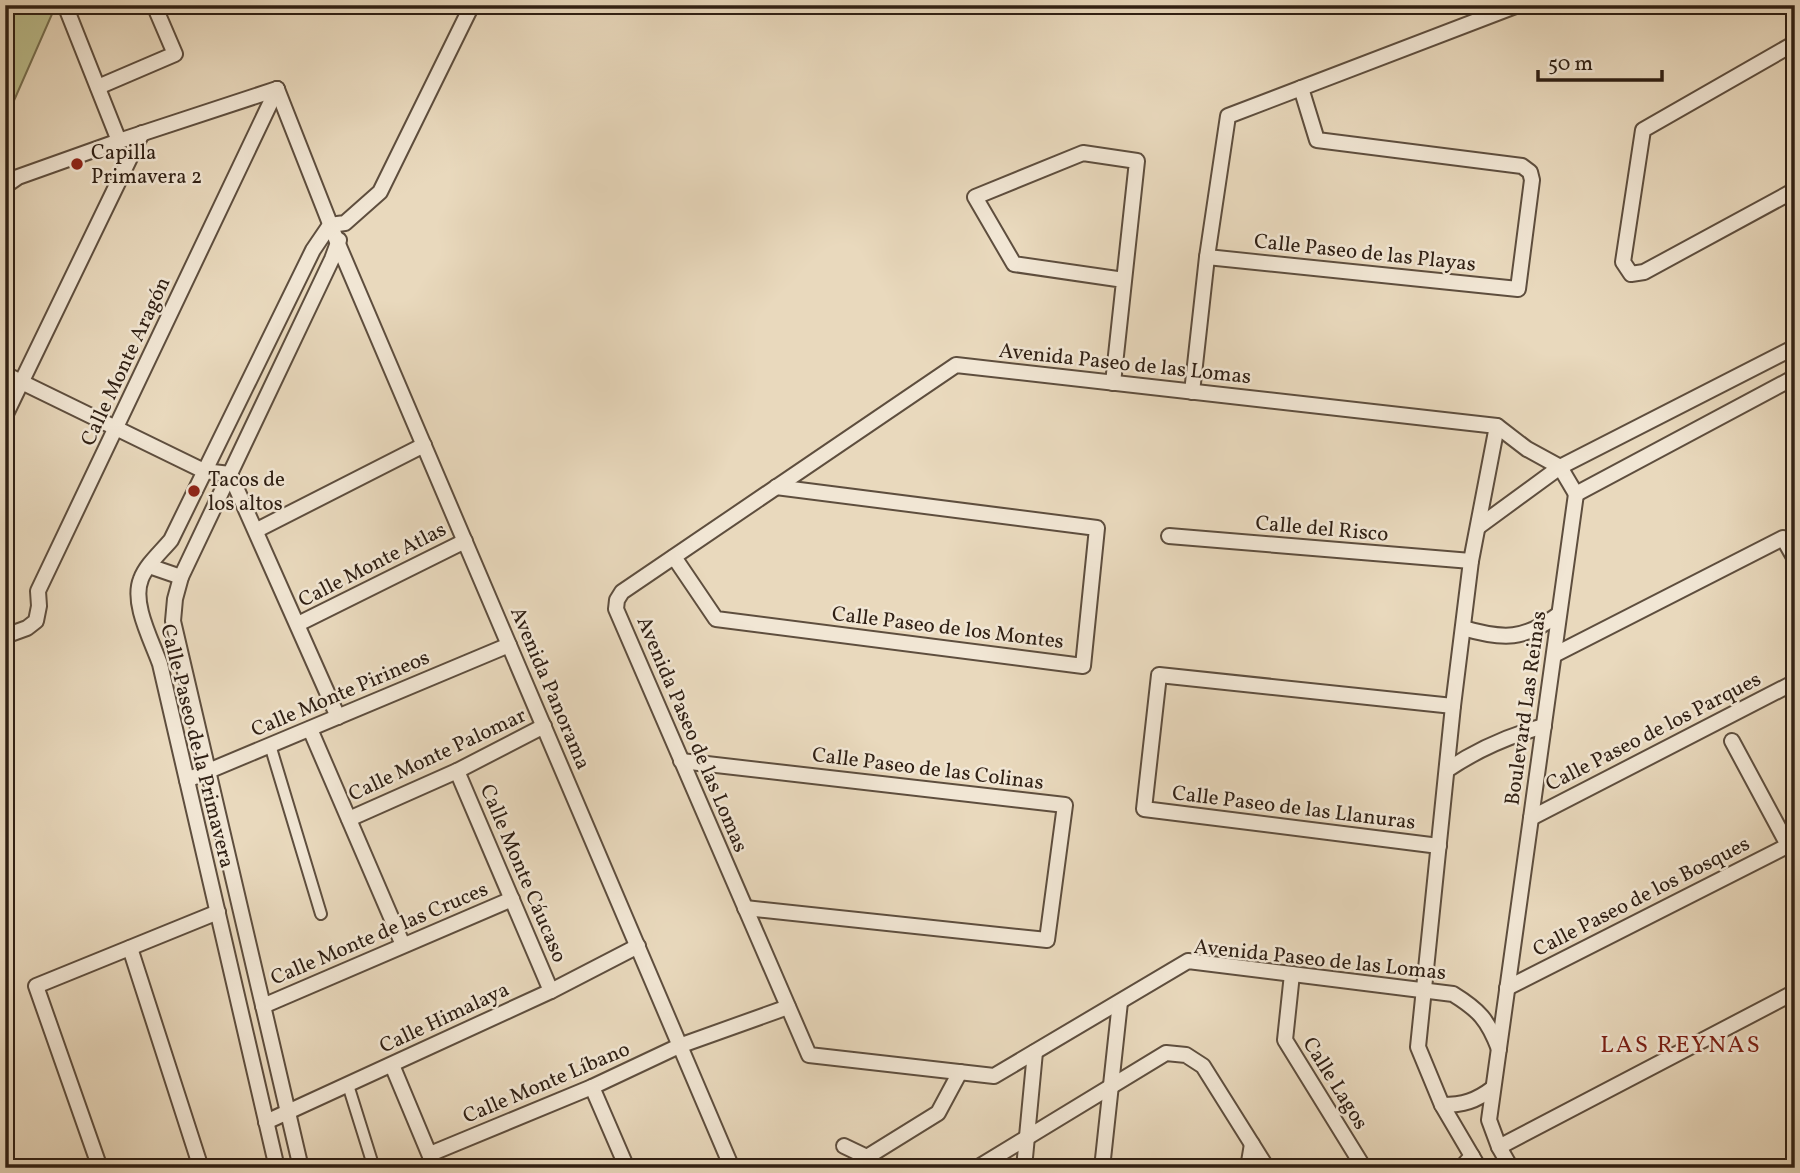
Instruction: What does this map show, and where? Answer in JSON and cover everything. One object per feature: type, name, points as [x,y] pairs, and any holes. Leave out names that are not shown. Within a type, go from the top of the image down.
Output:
[{"type":"street","points":[[65,5],[119,141]]},
{"type":"street","points":[[98,87],[175,54],[154,5]]},
{"type":"street","name":"Calle Paseo de la Primavera","points":[[277,1168],[160,664],[138,604],[137,590],[141,577],[171,540],[313,250],[337,224],[380,192],[472,5]]},
{"type":"street","points":[[1192,391],[1227,116],[1518,5]]},
{"type":"street","points":[[1795,43],[1643,131],[1623,262],[1631,274],[1644,272],[1795,190]]},
{"type":"street","name":"Calle Paseo de las Playas","points":[[1207,257],[1518,289],[1532,180],[1530,172],[1522,166],[1317,140],[1301,88]]},
{"type":"street","points":[[5,186],[18,177],[277,89]]},
{"type":"street","name":"Avenida Panorama","points":[[277,89],[337,224],[338,244],[732,1168]]},
{"type":"street","name":"Calle Monte Aragón","points":[[5,636],[27,628],[36,621],[38,591],[277,89]]},
{"type":"street","points":[[5,416],[142,133]]},
{"type":"street","points":[[1113,383],[1137,161],[1083,153],[975,197],[1014,264],[1124,281]]},
{"type":"street","name":"Calle Paseo de la Primavera","points":[[301,1168],[173,621],[181,577],[338,244]]},
{"type":"street","points":[[1478,527],[1560,467],[1795,347]]},
{"type":"street","points":[[1461,1168],[1476,1162],[1442,1105],[1418,1047],[1453,706],[1471,561],[1497,426],[1527,449],[1560,467],[1576,494],[1792,379],[1777,358]]},
{"type":"street","name":"Avenida Paseo de las Lomas","points":[[1497,426],[956,365],[622,592],[616,609],[809,1055],[994,1076],[1188,961],[1453,994],[1474,1007],[1490,1026],[1499,1049]]},
{"type":"street","points":[[5,373],[204,471],[230,474],[338,717]]},
{"type":"street","points":[[257,530],[424,445]]},
{"type":"street","name":"Calle Paseo de los Montes","points":[[674,557],[716,619],[1083,666],[1097,528],[776,487]]},
{"type":"street","name":"Boulevard Las Reinas","points":[[1511,1168],[1499,1147],[1489,1120],[1576,494]]},
{"type":"street","name":"Calle del Risco","points":[[1170,536],[1471,561]]},
{"type":"street","points":[[1554,655],[1783,538],[1795,559]]},
{"type":"street","name":"Calle Monte Atlas","points":[[298,624],[465,541]]},
{"type":"street","points":[[149,566],[181,577]]},
{"type":"street","points":[[1463,628],[1491,636],[1516,636],[1539,629],[1559,614]]},
{"type":"street","points":[[144,618],[173,621]]},
{"type":"street","name":"Calle Monte Pirineos","points":[[187,780],[509,645]]},
{"type":"street","name":"Calle Paseo de las Llanuras","points":[[1438,846],[1144,809],[1159,675],[1453,706]]},
{"type":"street","name":"Calle Paseo de los Parques","points":[[1531,818],[1795,682]]},
{"type":"street","name":"Calle Monte Palomar","points":[[349,819],[457,771],[544,726]]},
{"type":"street","points":[[1447,770],[1487,745],[1544,726]]},
{"type":"street","points":[[310,729],[403,945]]},
{"type":"street","points":[[1732,741],[1791,843]]},
{"type":"street","points":[[270,745],[321,914]]},
{"type":"street","name":"Calle Paseo de las Colinas","points":[[681,761],[1065,805],[1047,940],[746,908]]},
{"type":"street","name":"Calle Monte Cáucaso","points":[[457,771],[551,991]]},
{"type":"street","name":"Calle Paseo de los Bosques","points":[[1507,988],[1791,843]]},
{"type":"street","name":"Calle Monte de las Cruces","points":[[263,1006],[512,899]]},
{"type":"street","points":[[100,1168],[36,986],[218,912]]},
{"type":"street","name":"Calle Himalaya","points":[[266,1122],[551,991],[638,946]]},
{"type":"street","points":[[130,948],[201,1168]]},
{"type":"street","name":"Calle Lagos","points":[[1292,974],[1285,1040],[1364,1168]]},
{"type":"street","points":[[1499,1147],[1795,992]]},
{"type":"street","points":[[1102,1168],[1120,1002]]},
{"type":"street","name":"Calle Monte Líbano","points":[[432,1161],[679,1046],[788,1007]]},
{"type":"street","points":[[1024,1168],[1035,1052]]},
{"type":"street","points":[[977,1168],[1166,1052],[1186,1055],[1203,1066],[1267,1168]]},
{"type":"street","points":[[392,1065],[432,1161]]},
{"type":"street","points":[[844,1146],[867,1157],[937,1114],[960,1072]]},
{"type":"street","points":[[348,1085],[374,1168]]},
{"type":"street","points":[[593,1087],[626,1168]]},
{"type":"street","points":[[1442,1105],[1461,1105],[1478,1099],[1493,1088]]},
{"type":"street","points":[[1248,1168],[1252,1144]]},
{"type":"green space","points":[[5,5],[56,5],[5,121]]},
{"type":"place","name":"Capilla Primavera 2","points":[[77,164]]},
{"type":"place","name":"Tacos de los altos","points":[[194,491]]},
{"type":"district","name":"LAS REYNAS","points":[[1681,1044]]}]
